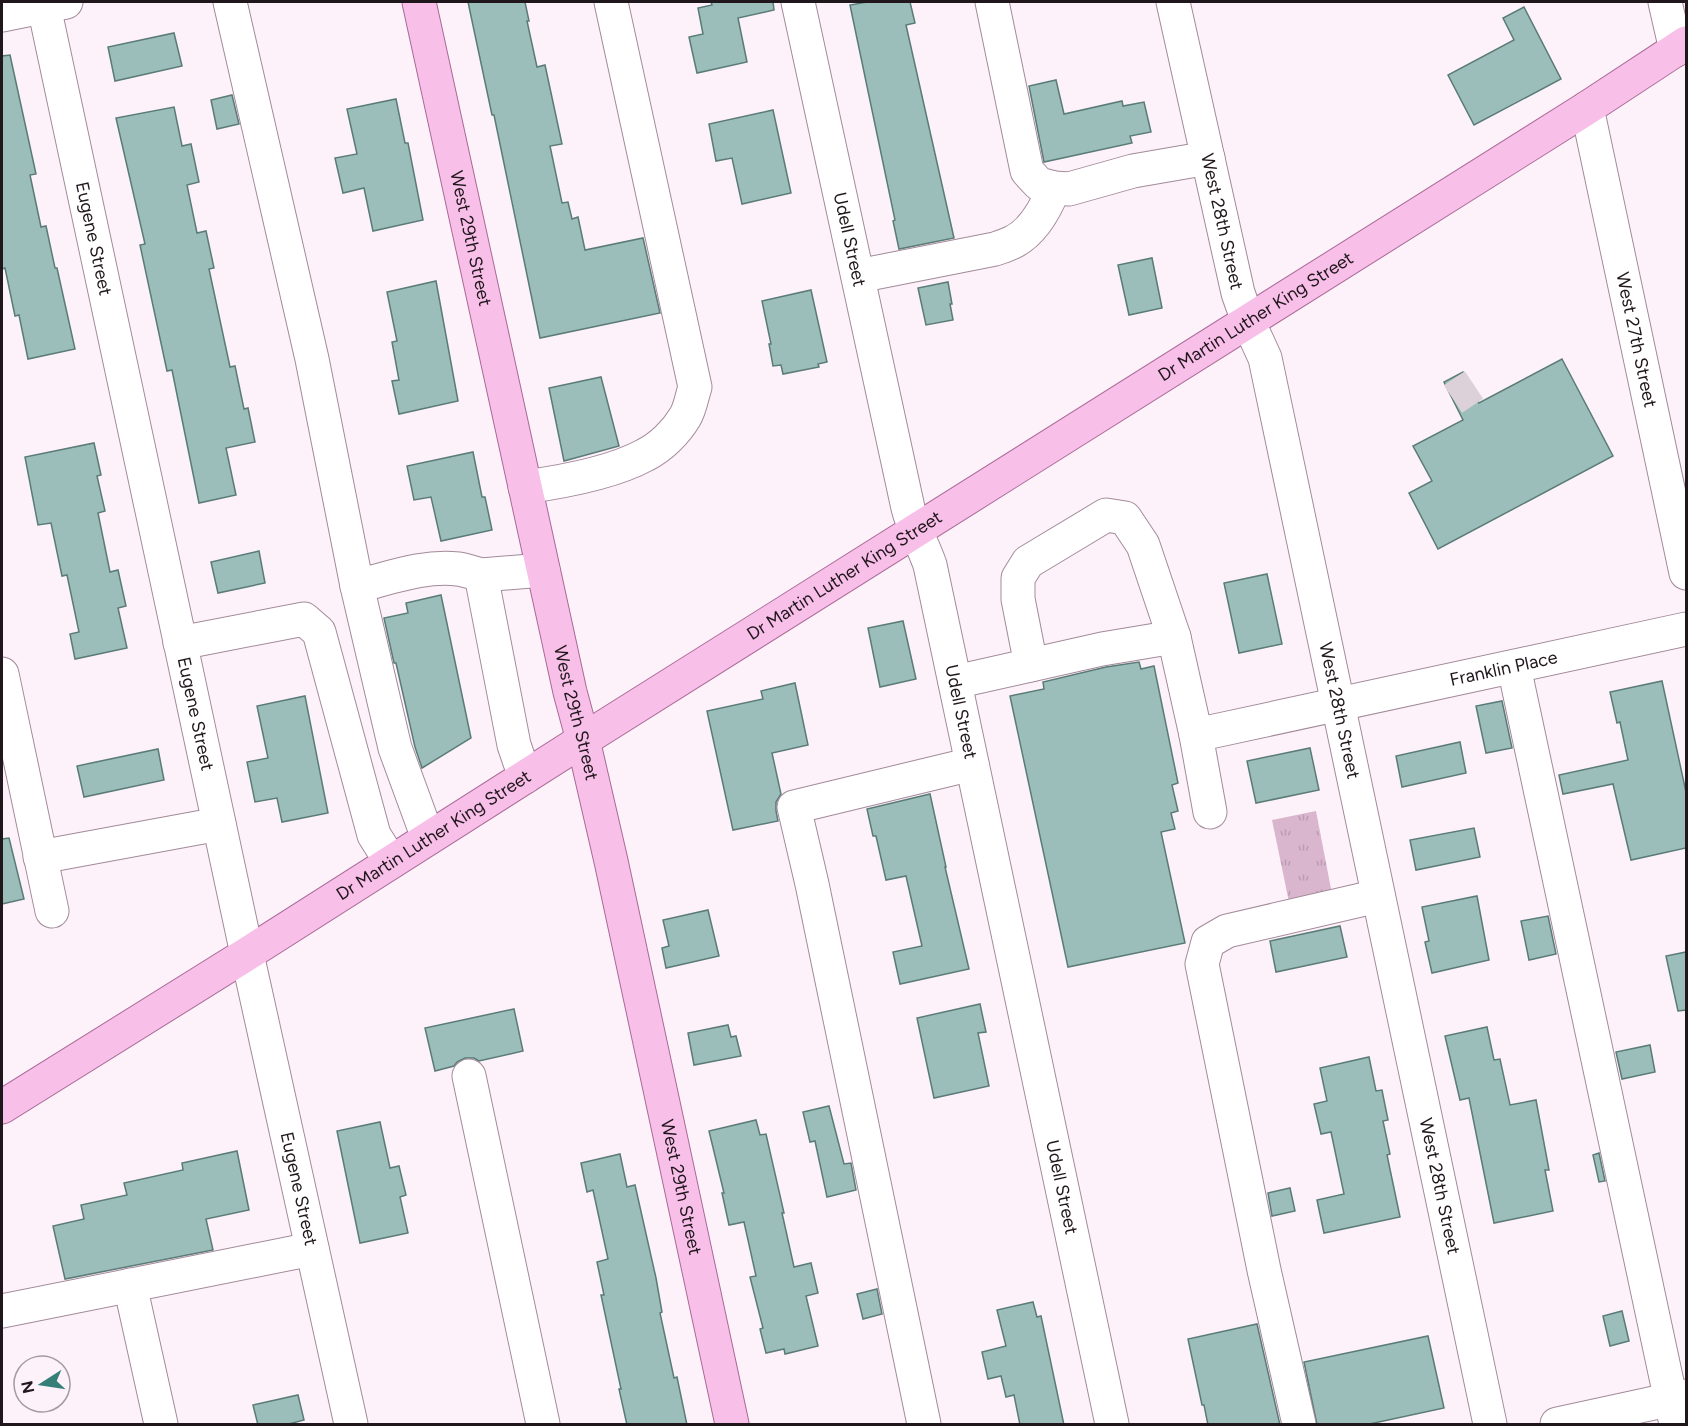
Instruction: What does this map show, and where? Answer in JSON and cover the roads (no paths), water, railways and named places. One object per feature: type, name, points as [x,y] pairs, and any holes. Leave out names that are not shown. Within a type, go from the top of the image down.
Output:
[{"type":"main road","name":"West 29th Street","points":[[419,2],[570,692],[611,861],[732,1425]]},
{"type":"main road","name":"Dr Martin Luther King Street","points":[[2,1107],[248,954],[1681,47]]},
{"type":"street","points":[[230,2],[312,358],[357,586],[395,748],[428,838]]},
{"type":"street","points":[[525,488],[618,467],[647,454],[673,433],[687,415],[695,387],[611,2]]},
{"type":"street","name":"Udell Street","points":[[798,2],[914,531],[924,548],[930,565],[1112,1425]]},
{"type":"street","points":[[992,2],[1027,171],[1040,184],[1069,189],[1133,171],[1208,158]]},
{"type":"street","name":"West 28th Street","points":[[1173,2],[1238,293],[1265,358],[1329,707],[1378,896],[1490,1425]]},
{"type":"street","points":[[1665,2],[1681,47]]},
{"type":"street","points":[[2,15],[51,3]]},
{"type":"street","name":"Eugene Street","points":[[51,3],[180,643],[351,1425]]},
{"type":"street","name":"West 27th Street","points":[[1587,108],[1686,573]]},
{"type":"street","points":[[858,276],[995,249],[1015,242],[1036,222],[1054,188]]},
{"type":"street","points":[[1031,665],[1018,599],[1018,578],[1028,562],[1106,515],[1125,518],[1143,546],[1174,637],[1196,735],[1210,812]]},
{"type":"street","points":[[357,586],[432,568],[459,569],[481,574],[543,570]]},
{"type":"street","points":[[481,574],[514,744],[525,777]]},
{"type":"street","points":[[180,643],[304,619],[319,632],[374,834],[391,862]]},
{"type":"street","name":"Franklin Place","points":[[1196,735],[1686,629]]},
{"type":"street","points":[[955,682],[1102,649],[1174,637]]},
{"type":"street","points":[[1514,667],[1678,1407],[1557,1425]]},
{"type":"street","points":[[2,674],[52,911]]},
{"type":"street","points":[[924,1425],[794,807],[972,764]]},
{"type":"street","points":[[40,857],[219,824]]},
{"type":"street","points":[[1299,1425],[1264,1270],[1202,964],[1208,942],[1227,931],[1378,896]]},
{"type":"street","points":[[469,1076],[543,1425]]},
{"type":"street","points":[[2,1311],[312,1249]]},
{"type":"street","points":[[130,1285],[161,1425]]},
{"type":"tunnel","points":[[1453,399],[1474,385]]}]
